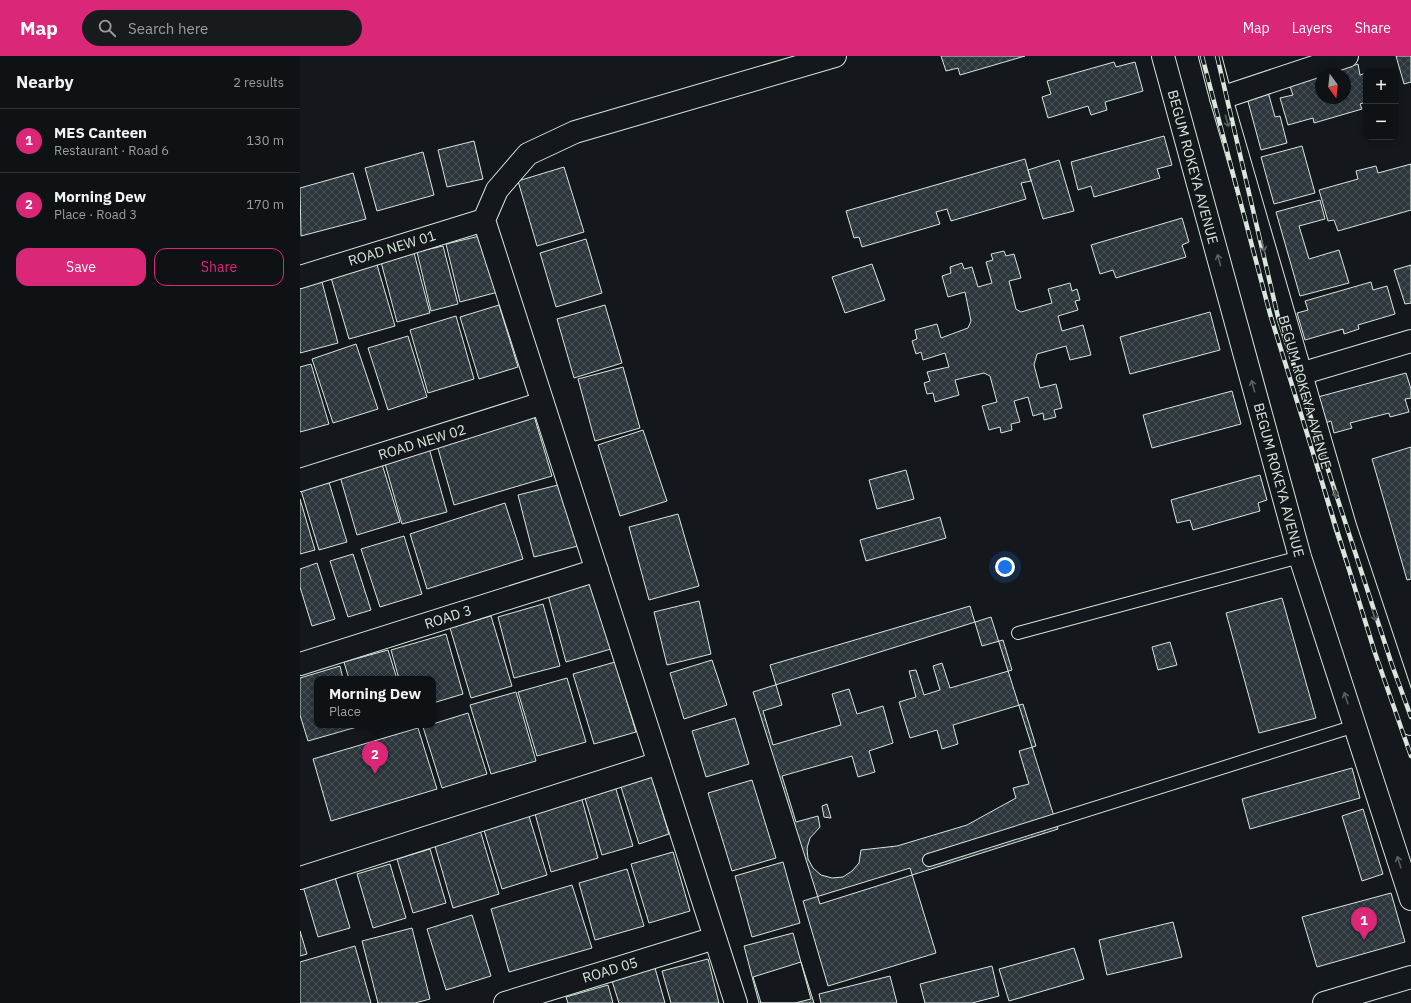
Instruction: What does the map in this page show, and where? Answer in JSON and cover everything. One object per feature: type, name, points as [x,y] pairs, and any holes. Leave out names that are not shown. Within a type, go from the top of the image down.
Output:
[{"type":"street","points":[[736,1003],[484,220],[498,190],[528,154],[575,132],[835,56]]},
{"type":"street","name":"BEGUM ROKEYA AVENUE","points":[[1163,56],[1300,557],[1411,899]]},
{"type":"street","name":"BEGUM ROKEYA AVENUE","points":[[1210,56],[1300,374],[1345,526],[1411,724]]},
{"type":"street","points":[[1221,98],[1347,56]]},
{"type":"street","name":"ROAD NEW 01","points":[[300,277],[484,220]]},
{"type":"street","points":[[1300,374],[1411,341]]},
{"type":"street","name":"ROAD NEW 02","points":[[300,480],[543,404]]},
{"type":"street","name":"ROAD 3","points":[[300,664],[597,570]]},
{"type":"street","points":[[300,878],[659,763]]},
{"type":"street","name":"ROAD 05","points":[[506,1003],[715,938]]},
{"type":"street","points":[[1324,1003],[1411,977]]},
{"type":"lane","points":[[1018,633],[1300,557]]},
{"type":"lane","points":[[929,860],[1355,726]]},
{"type":"building","points":[[941,56],[1025,56],[960,75],[958,68],[946,71]]},
{"type":"building","points":[[1396,56],[1411,56],[1411,82],[1404,84]]},
{"type":"building","points":[[1114,62],[1116,67],[1135,62],[1143,91],[1105,102],[1107,110],[1091,115],[1088,106],[1048,118],[1042,97],[1051,94],[1047,81]]},
{"type":"building","points":[[1358,64],[1360,75],[1363,74],[1363,103],[1360,104],[1362,109],[1314,123],[1313,118],[1288,125],[1280,98],[1293,95],[1289,84],[1315,77],[1315,104],[1351,104],[1351,68],[1345,68]]},
{"type":"building","points":[[1267,88],[1275,117],[1280,116],[1287,143],[1261,150],[1246,94]]},
{"type":"building","points":[[1164,136],[1172,165],[1157,169],[1160,178],[1094,197],[1091,186],[1078,190],[1071,162]]},
{"type":"building","points":[[474,141],[483,179],[447,187],[438,150]]},
{"type":"building","points":[[1302,146],[1315,193],[1274,204],[1261,157]]},
{"type":"building","points":[[423,152],[434,195],[377,211],[365,168]]},
{"type":"building","points":[[1025,159],[1031,181],[1021,183],[1026,199],[951,221],[947,209],[936,212],[940,224],[862,247],[859,237],[854,238],[846,211]]},
{"type":"building","points":[[1059,160],[1074,211],[1043,219],[1028,170]]},
{"type":"building","points":[[1411,164],[1411,210],[1338,231],[1334,220],[1328,221],[1319,190],[1358,179],[1356,171],[1376,166],[1378,173]]},
{"type":"building","points":[[564,167],[584,232],[537,246],[518,181]]},
{"type":"building","points":[[353,173],[366,219],[301,236],[300,188]]},
{"type":"building","points":[[1320,200],[1325,219],[1299,226],[1309,259],[1339,250],[1349,283],[1300,296],[1276,212]]},
{"type":"building","points":[[1182,218],[1189,242],[1182,245],[1186,257],[1116,278],[1113,270],[1100,274],[1091,245]]},
{"type":"building","points":[[484,235],[498,292],[460,302],[446,244]]},
{"type":"building","points":[[586,239],[602,293],[556,307],[540,253]]},
{"type":"building","points":[[443,246],[458,304],[431,311],[417,252]]},
{"type":"building","points":[[1004,251],[1006,256],[1014,254],[1021,278],[1009,281],[1016,309],[1021,312],[1052,303],[1048,289],[1070,283],[1072,291],[1077,289],[1080,300],[1075,301],[1078,310],[1058,316],[1062,331],[1083,325],[1091,355],[1070,360],[1066,346],[1037,354],[1034,365],[1040,388],[1056,384],[1062,408],[1054,410],[1056,417],[1044,420],[1043,413],[1033,416],[1028,397],[1014,401],[1020,422],[1011,424],[1012,430],[1001,433],[1000,427],[989,430],[982,406],[997,402],[990,376],[984,373],[955,380],[959,395],[935,402],[933,393],[927,394],[924,383],[930,381],[927,372],[949,367],[945,353],[923,360],[921,352],[916,354],[912,341],[917,339],[915,330],[937,324],[941,338],[968,328],[971,321],[965,292],[948,297],[942,276],[951,273],[950,267],[962,263],[964,269],[972,267],[978,287],[992,283],[986,262],[993,260],[991,254]]},
{"type":"building","points":[[414,253],[430,313],[397,322],[381,262]]},
{"type":"building","points":[[375,258],[395,326],[349,339],[329,271]]},
{"type":"building","points":[[872,264],[885,300],[845,313],[832,277]]},
{"type":"building","points":[[1411,265],[1411,303],[1405,304],[1394,270]]},
{"type":"building","points":[[321,278],[338,343],[300,353],[300,283]]},
{"type":"building","points":[[1371,282],[1373,290],[1387,286],[1395,314],[1358,325],[1359,329],[1344,334],[1343,329],[1305,340],[1297,313],[1308,310],[1305,301]]},
{"type":"building","points":[[499,305],[518,367],[479,379],[460,317]]},
{"type":"building","points":[[605,305],[622,363],[574,378],[557,319]]},
{"type":"building","points":[[1210,312],[1220,350],[1130,374],[1120,337]]},
{"type":"building","points":[[456,316],[474,379],[428,393],[410,330]]},
{"type":"building","points":[[408,336],[427,397],[388,410],[368,348]]},
{"type":"building","points":[[356,344],[378,409],[333,423],[312,359]]},
{"type":"building","points":[[311,364],[329,424],[300,432],[300,367]]},
{"type":"building","points":[[623,367],[640,428],[595,441],[578,379]]},
{"type":"building","points":[[1406,373],[1411,389],[1411,398],[1405,399],[1409,412],[1390,417],[1389,413],[1350,423],[1352,428],[1334,433],[1331,421],[1325,423],[1318,397]]},
{"type":"building","points":[[1232,391],[1241,424],[1152,448],[1143,415]]},
{"type":"building","points":[[534,416],[552,476],[454,505],[437,445]]},
{"type":"building","points":[[643,430],[667,501],[620,516],[598,445]]},
{"type":"building","points":[[1411,447],[1411,579],[1407,580],[1372,459]]},
{"type":"building","points":[[429,448],[447,512],[402,524],[384,460]]},
{"type":"building","points":[[381,461],[400,522],[357,535],[339,473]]},
{"type":"building","points":[[906,470],[914,499],[877,509],[869,480]]},
{"type":"building","points":[[1260,475],[1267,500],[1258,503],[1260,511],[1193,530],[1190,520],[1177,523],[1171,500]]},
{"type":"building","points":[[328,479],[347,542],[319,550],[300,487]]},
{"type":"building","points":[[562,484],[578,546],[534,557],[518,495]]},
{"type":"building","points":[[300,499],[315,550],[300,554]]},
{"type":"building","points":[[505,503],[523,559],[427,589],[410,534]]},
{"type":"building","points":[[678,514],[699,586],[649,600],[629,527]]},
{"type":"building","points":[[940,517],[946,538],[866,561],[860,540]]},
{"type":"building","points":[[404,536],[422,594],[380,607],[361,549]]},
{"type":"building","points":[[353,554],[371,610],[348,617],[330,561]]},
{"type":"building","points":[[317,563],[335,619],[312,626],[300,587],[300,569]]},
{"type":"building","points":[[592,583],[611,649],[566,662],[548,595]]},
{"type":"building","points":[[1282,598],[1316,718],[1259,733],[1226,613]]},
{"type":"building","points":[[699,601],[711,654],[667,665],[654,612]]},
{"type":"building","points":[[543,604],[560,666],[514,678],[498,617]]},
{"type":"building","points":[[970,606],[982,646],[1003,640],[1012,670],[950,688],[942,663],[933,666],[940,690],[924,695],[916,670],[909,671],[916,697],[899,702],[910,738],[937,730],[942,749],[958,744],[953,725],[1023,704],[1036,746],[1019,751],[1029,784],[1013,788],[1016,798],[967,825],[897,846],[861,850],[859,863],[852,871],[843,877],[832,878],[821,875],[813,868],[808,859],[807,848],[810,838],[820,827],[818,816],[796,822],[782,776],[852,756],[858,777],[875,772],[869,751],[893,743],[883,706],[857,714],[849,689],[832,694],[841,725],[773,745],[763,711],[782,705],[770,665]],"holes":[[[827,804],[831,818],[824,817],[822,806]]]},
{"type":"building","points":[[491,616],[512,686],[471,698],[450,628]]},
{"type":"building","points":[[991,617],[1058,829],[820,904],[753,692]]},
{"type":"building","points":[[446,634],[463,694],[436,702],[436,676],[398,676],[391,650]]},
{"type":"building","points":[[1170,642],[1177,665],[1158,670],[1152,647]]},
{"type":"building","points":[[388,650],[396,676],[348,676],[344,662]]},
{"type":"building","points":[[712,660],[727,705],[684,719],[670,673]]},
{"type":"building","points":[[615,662],[636,732],[594,744],[573,674]]},
{"type":"building","points":[[340,666],[342,676],[314,676],[314,728],[354,728],[308,741],[300,715],[300,678]]},
{"type":"building","points":[[567,678],[586,742],[537,756],[518,692]]},
{"type":"building","points":[[516,692],[536,761],[491,774],[470,705]]},
{"type":"building","points":[[468,713],[487,774],[442,788],[423,728],[436,728],[436,723]]},
{"type":"building","points":[[735,718],[749,764],[706,777],[692,731]]},
{"type":"building","points":[[418,728],[437,789],[331,821],[313,759]]},
{"type":"building","points":[[1352,768],[1360,798],[1250,829],[1242,799]]},
{"type":"building","points":[[651,775],[669,834],[639,844],[620,784]]},
{"type":"building","points":[[752,780],[776,858],[732,871],[708,793]]},
{"type":"building","points":[[615,786],[633,846],[602,855],[584,795]]},
{"type":"building","points":[[581,796],[598,858],[551,872],[534,810]]},
{"type":"building","points":[[1363,809],[1383,874],[1362,881],[1342,816]]},
{"type":"building","points":[[528,813],[547,875],[502,889],[483,827]]},
{"type":"building","points":[[480,830],[499,894],[453,908],[434,843]]},
{"type":"building","points":[[430,849],[446,903],[413,913],[397,859]]},
{"type":"building","points":[[673,852],[690,911],[649,923],[631,864]]},
{"type":"building","points":[[783,862],[800,923],[752,937],[735,876]]},
{"type":"building","points":[[390,864],[406,918],[373,928],[357,874]]},
{"type":"building","points":[[910,868],[936,953],[828,986],[803,901]]},
{"type":"building","points":[[627,869],[644,926],[595,940],[579,883]]},
{"type":"building","points":[[334,874],[350,928],[318,937],[302,883]]},
{"type":"building","points":[[572,885],[592,948],[509,972],[491,909]]},
{"type":"building","points":[[1391,893],[1405,942],[1317,967],[1302,917]]},
{"type":"building","points":[[472,915],[491,976],[446,990],[427,929]]},
{"type":"building","points":[[1173,922],[1182,957],[1107,975],[1099,940]]},
{"type":"building","points":[[412,928],[430,999],[415,1003],[378,1003],[362,941]]},
{"type":"building","points":[[300,931],[307,954],[300,956]]},
{"type":"building","points":[[793,933],[811,999],[795,1003],[759,1003],[744,946]]},
{"type":"building","points":[[355,946],[371,1003],[300,1003],[300,962]]},
{"type":"building","points":[[1074,948],[1084,979],[1009,1001],[999,969]]},
{"type":"building","points":[[708,959],[719,1003],[671,1003],[662,971]]},
{"type":"building","points":[[801,962],[814,1003],[761,1003],[753,977]]},
{"type":"building","points":[[992,966],[999,996],[972,1003],[925,1003],[920,984]]},
{"type":"building","points":[[655,968],[665,1003],[619,1003],[612,981]]},
{"type":"building","points":[[890,976],[897,1003],[821,1003],[819,994]]},
{"type":"building","points":[[608,985],[613,1003],[568,1003],[566,997]]},
{"type":"railway","points":[[1202,56],[1270,314],[1375,653],[1411,756]]},
{"type":"railway","points":[[1217,56],[1278,317],[1392,665],[1411,717]]},
{"type":"place","name":"Morning Dew","points":[[375,774]]},
{"type":"place","name":"MES Canteen","points":[[1364,940]]}]
